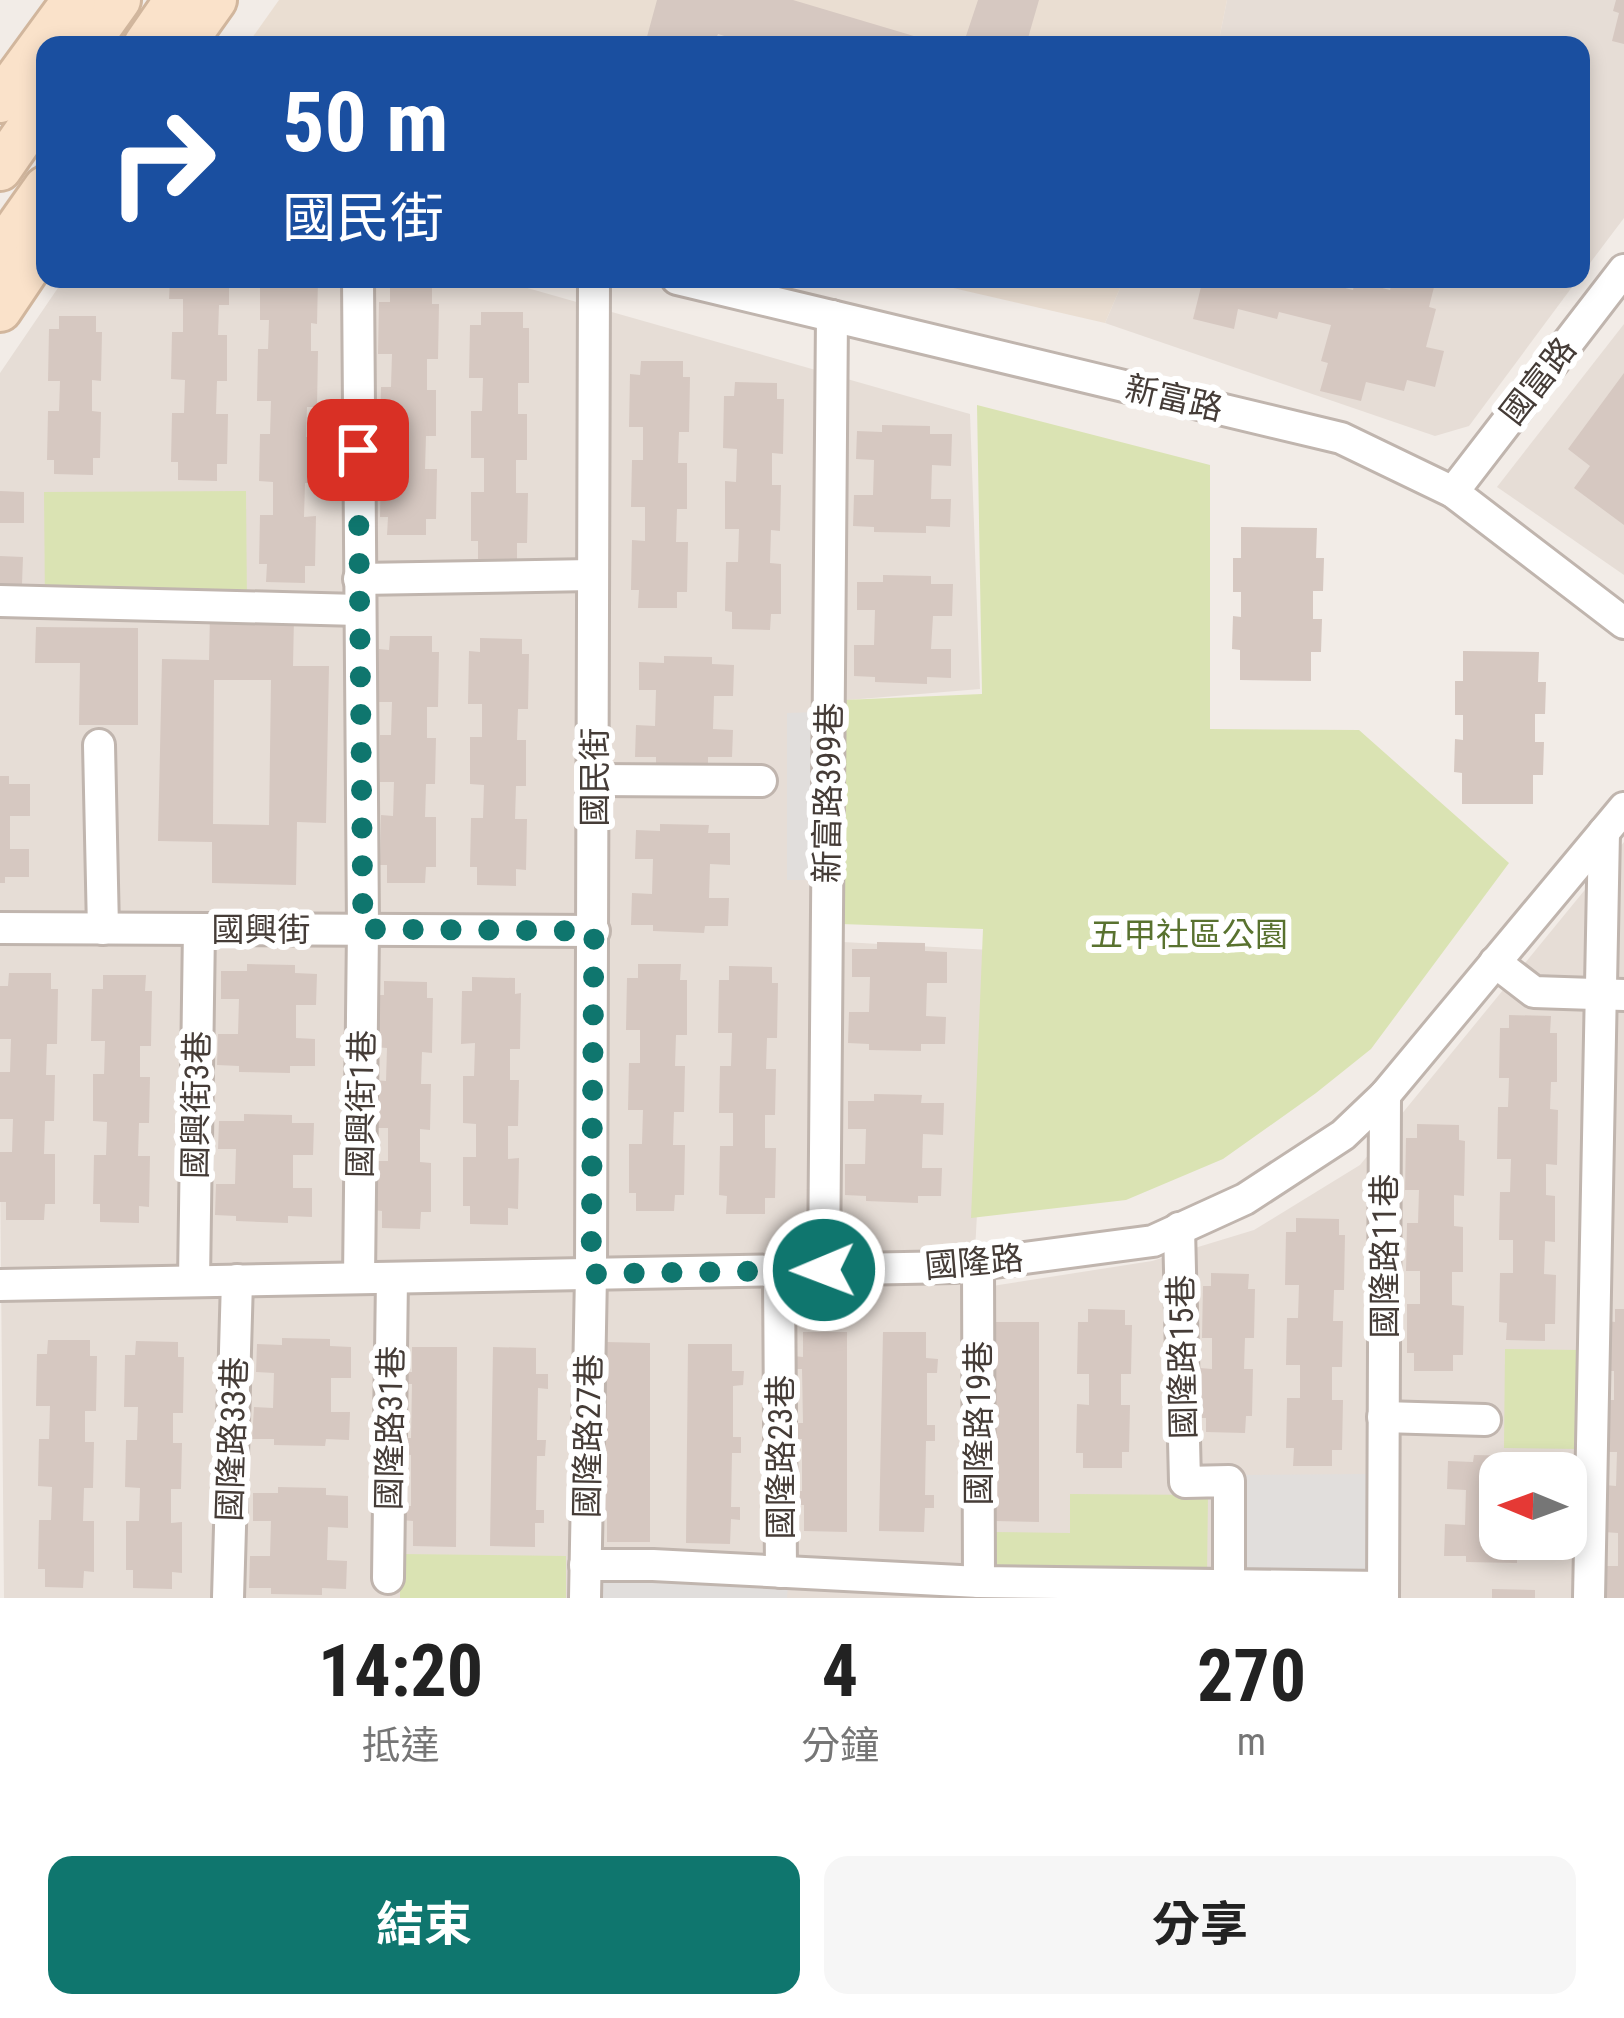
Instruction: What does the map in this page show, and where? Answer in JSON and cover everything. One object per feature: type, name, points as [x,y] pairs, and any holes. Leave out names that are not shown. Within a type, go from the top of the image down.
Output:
[{"type":"street","points":[[59,36],[74,0]]},
{"type":"street","points":[[93,36],[119,0]]},
{"type":"street","points":[[151,36],[176,0]]},
{"type":"street","points":[[189,36],[215,0]]},
{"type":"street","points":[[18,131],[36,89]]},
{"type":"street","points":[[0,252],[36,201]]},
{"type":"street","points":[[0,310],[36,256]]},
{"type":"street","name":"國富路","points":[[1453,492],[1624,270]]},
{"type":"street","name":"國興街1巷","points":[[358,288],[363,929],[359,1278]]},
{"type":"street","name":"國民街","points":[[591,1274],[594,288]]},
{"type":"street","name":"新富路","points":[[715,288],[1341,438],[1453,492],[1624,623]]},
{"type":"street","name":"新富路399巷","points":[[824,1270],[832,316]]},
{"type":"street","points":[[359,579],[592,575]]},
{"type":"street","points":[[0,601],[359,610]]},
{"type":"street","points":[[99,745],[103,929]]},
{"type":"street","points":[[594,780],[761,782]]},
{"type":"street","points":[[1589,1598],[1612,995],[1614,820]]},
{"type":"street","name":"國隆路","points":[[0,1285],[956,1268],[1153,1241],[1245,1199],[1343,1135],[1385,1095],[1614,820]]},
{"type":"street","name":"國興街","points":[[0,928],[594,931]]},
{"type":"street","name":"國興街3巷","points":[[194,1281],[199,929]]},
{"type":"street","points":[[1495,962],[1534,992],[1612,995]]},
{"type":"street","name":"國隆路11巷","points":[[1383,1593],[1385,1095]]},
{"type":"street","name":"國隆路15巷","points":[[1180,1228],[1185,1482],[1228,1481],[1229,1592]]},
{"type":"street","name":"國隆路19巷","points":[[978,1264],[979,1582]]},
{"type":"street","name":"國隆路23巷","points":[[779,1270],[795,1581]]},
{"type":"street","name":"國隆路27巷","points":[[585,1598],[591,1274]]},
{"type":"street","name":"國隆路31巷","points":[[388,1578],[392,1278]]},
{"type":"street","name":"國隆路33巷","points":[[228,1598],[237,1280]]},
{"type":"street","points":[[1383,1417],[1485,1420]]},
{"type":"street","points":[[585,1565],[653,1565],[795,1581],[979,1582],[1035,1590],[1383,1593]]},
{"type":"street","points":[[652,1598],[653,1565]]},
{"type":"shaded area","points":[[279,0],[1227,0],[1220,36],[253,36]]},
{"type":"shaded area","points":[[1227,0],[1624,0],[1624,218],[1590,263],[1590,36],[1220,36]]},
{"type":"shaded area","points":[[58,288],[528,288],[970,414],[980,689],[848,700],[843,942],[991,950],[973,1289],[1152,1261],[1254,1230],[1360,1165],[1624,842],[1624,1598],[4,1598],[0,373]]},
{"type":"shaded area","points":[[953,288],[1120,288],[1105,323]]},
{"type":"shaded area","points":[[1120,288],[1571,288],[1469,426],[1435,436],[1105,323]]},
{"type":"shaded area","points":[[1624,324],[1624,575],[1497,487]]},
{"type":"shaded area","points":[[818,712],[818,880],[787,880],[787,713]]},
{"type":"shaded area","points":[[1370,1474],[1371,1578],[1242,1578],[1242,1475]]},
{"type":"shaded area","points":[[599,1579],[788,1586],[787,1598],[599,1598]]},
{"type":"green space","name":"五甲社區公園","points":[[977,405],[1210,465],[1210,729],[1359,730],[1509,863],[1371,1049],[1223,1159],[1126,1200],[971,1218],[983,929],[841,924],[844,700],[982,694]]},
{"type":"green space","points":[[246,491],[247,605],[45,606],[44,492]]},
{"type":"green space","points":[[1505,1349],[1581,1350],[1580,1449],[1504,1448]]},
{"type":"green space","points":[[1070,1494],[1208,1495],[1207,1576],[989,1574],[989,1532],[1070,1533]]},
{"type":"green space","points":[[400,1554],[566,1556],[566,1598],[400,1598]]},
{"type":"building","points":[[657,0],[793,0],[914,36],[718,34],[647,36]]},
{"type":"building","points":[[978,0],[1039,0],[1029,36],[966,36]]},
{"type":"building","points":[[1616,0],[1624,0],[1624,44],[1612,41],[1619,13],[1613,11]]},
{"type":"building","points":[[170,288],[229,288],[229,305],[219,305],[218,335],[227,335],[227,381],[217,381],[216,414],[228,414],[227,464],[217,464],[217,481],[178,480],[178,462],[171,462],[172,413],[184,413],[185,380],[171,379],[172,332],[183,332],[183,299],[169,299]]},
{"type":"building","points":[[260,288],[318,288],[317,324],[311,323],[311,351],[318,351],[317,407],[307,407],[306,437],[316,437],[315,483],[305,483],[304,517],[316,516],[315,566],[305,566],[305,583],[266,582],[267,564],[259,564],[260,515],[273,515],[273,482],[259,481],[260,434],[270,434],[271,401],[257,401],[258,349],[268,349],[269,320],[260,320]]},
{"type":"building","points":[[390,288],[432,288],[432,304],[439,304],[438,359],[427,359],[427,390],[436,390],[436,436],[426,436],[425,469],[437,469],[436,519],[426,519],[426,535],[387,535],[388,517],[380,517],[381,468],[394,468],[394,434],[380,434],[381,387],[391,387],[392,354],[378,354],[379,302],[390,302]]},
{"type":"building","points":[[1201,288],[1434,288],[1429,307],[1436,309],[1426,347],[1444,351],[1435,387],[1407,380],[1404,391],[1366,382],[1361,401],[1320,391],[1328,363],[1321,361],[1331,325],[1279,312],[1277,319],[1238,309],[1234,329],[1193,319]]},
{"type":"building","points":[[481,312],[523,312],[523,328],[529,328],[529,383],[518,383],[518,414],[527,414],[527,460],[516,460],[516,493],[528,493],[527,543],[517,543],[517,559],[478,559],[478,541],[471,541],[471,492],[484,492],[484,458],[471,458],[471,411],[482,411],[483,378],[469,378],[470,325],[481,325]]},
{"type":"building","points":[[59,316],[96,316],[96,332],[102,332],[101,381],[92,380],[92,411],[101,412],[100,458],[93,458],[93,475],[54,474],[54,460],[47,460],[48,411],[59,411],[60,381],[48,381],[49,329],[59,329]]},
{"type":"building","points":[[641,361],[683,361],[683,377],[690,377],[689,432],[679,432],[678,463],[687,463],[687,509],[677,509],[676,542],[688,542],[687,592],[677,592],[677,608],[638,608],[639,590],[631,590],[632,540],[645,541],[645,507],[631,507],[632,460],[643,460],[643,427],[629,427],[630,374],[640,375]]},
{"type":"building","points":[[1624,373],[1624,525],[1574,488],[1590,466],[1568,449]]},
{"type":"building","points":[[735,382],[777,383],[777,399],[784,399],[783,454],[772,453],[772,485],[781,485],[780,531],[771,530],[770,563],[781,564],[781,614],[771,614],[770,630],[732,629],[732,612],[725,611],[726,562],[738,562],[739,529],[725,529],[725,481],[736,482],[737,449],[723,448],[724,396],[734,396]]},
{"type":"building","points":[[882,425],[930,426],[930,434],[952,434],[951,466],[932,465],[931,499],[951,499],[950,527],[926,526],[926,533],[874,532],[874,527],[853,526],[854,495],[873,495],[874,460],[856,459],[857,431],[882,432]]},
{"type":"building","points":[[0,491],[24,492],[24,523],[0,523]]},
{"type":"building","points":[[1241,527],[1317,528],[1316,558],[1324,558],[1323,591],[1313,591],[1313,619],[1322,619],[1321,652],[1311,652],[1311,681],[1240,680],[1240,650],[1232,649],[1233,616],[1241,617],[1241,592],[1233,592],[1233,558],[1241,558]]},
{"type":"building","points":[[0,556],[23,557],[22,584],[0,584]]},
{"type":"building","points":[[883,575],[931,576],[931,584],[953,584],[952,616],[933,616],[931,649],[951,649],[951,678],[927,677],[927,684],[875,682],[875,677],[854,676],[854,645],[874,645],[875,610],[857,610],[857,582],[883,582]]},
{"type":"building","points":[[210,615],[294,617],[293,666],[329,666],[326,823],[297,822],[296,885],[212,883],[212,842],[158,841],[162,659],[209,660]],"holes":[[[214,680],[271,680],[269,825],[213,824]]]},
{"type":"building","points":[[36,627],[138,628],[138,725],[79,725],[80,663],[35,663]]},
{"type":"building","points":[[390,636],[432,636],[432,652],[439,652],[438,707],[427,707],[427,738],[436,738],[435,784],[426,784],[425,817],[436,817],[436,867],[426,867],[425,883],[387,883],[387,865],[380,865],[381,815],[393,816],[394,782],[380,782],[380,735],[391,735],[392,702],[378,702],[379,649],[389,650]]},
{"type":"building","points":[[480,638],[522,639],[522,654],[529,654],[528,709],[518,709],[517,740],[526,740],[526,786],[516,786],[515,819],[527,819],[526,870],[516,869],[516,886],[477,885],[477,867],[470,867],[471,818],[483,818],[484,785],[470,784],[470,737],[482,737],[482,704],[468,704],[469,651],[480,652]]},
{"type":"building","points":[[1463,651],[1539,652],[1538,682],[1546,682],[1545,714],[1535,714],[1535,742],[1544,742],[1543,775],[1533,775],[1533,804],[1462,804],[1462,773],[1454,772],[1455,739],[1463,740],[1463,715],[1455,715],[1455,681],[1463,681]]},
{"type":"building","points":[[664,656],[712,657],[712,664],[734,665],[733,696],[714,696],[713,729],[733,730],[732,757],[708,757],[708,764],[656,763],[656,757],[635,757],[636,725],[655,726],[656,690],[639,690],[639,662],[664,663]]},
{"type":"building","points":[[0,776],[9,776],[9,784],[30,784],[30,816],[10,816],[10,849],[29,849],[29,877],[5,877],[5,883],[0,883]]},
{"type":"building","points":[[660,824],[709,825],[708,833],[730,833],[730,865],[710,864],[709,898],[729,898],[728,926],[705,926],[704,933],[631,925],[632,893],[652,894],[653,859],[635,859],[636,830],[660,831]]},
{"type":"building","points":[[877,942],[925,943],[925,951],[947,952],[947,983],[927,983],[926,1016],[946,1017],[945,1044],[921,1044],[921,1051],[869,1050],[869,1044],[848,1043],[849,1012],[869,1012],[870,977],[852,977],[852,949],[877,949]]},
{"type":"building","points":[[247,964],[295,965],[295,973],[317,974],[316,1005],[296,1005],[296,1038],[315,1039],[315,1066],[290,1066],[290,1073],[239,1072],[239,1066],[217,1065],[218,1034],[238,1034],[239,999],[221,999],[221,971],[247,971]]},
{"type":"building","points":[[638,964],[681,964],[680,980],[687,980],[687,1035],[676,1035],[675,1066],[685,1066],[684,1112],[674,1112],[673,1145],[685,1145],[684,1195],[675,1195],[674,1211],[636,1211],[636,1193],[629,1193],[629,1144],[642,1144],[643,1110],[628,1110],[629,1063],[640,1063],[640,1030],[626,1030],[627,978],[638,978]]},
{"type":"building","points":[[729,966],[772,967],[772,983],[778,983],[777,1038],[767,1038],[766,1069],[776,1069],[775,1115],[765,1115],[765,1148],[776,1148],[775,1198],[765,1198],[765,1214],[726,1214],[727,1196],[719,1195],[720,1146],[733,1146],[733,1113],[719,1113],[720,1066],[731,1066],[732,1033],[718,1033],[719,980],[729,980]]},
{"type":"building","points":[[9,973],[51,973],[51,989],[58,989],[57,1044],[47,1044],[46,1075],[55,1075],[54,1121],[45,1121],[44,1154],[55,1154],[55,1204],[45,1204],[44,1220],[6,1220],[6,1202],[0,1202],[0,1152],[12,1152],[13,1119],[0,1119],[0,1072],[10,1072],[11,1039],[0,1039],[0,986],[8,986]]},
{"type":"building","points":[[103,975],[146,975],[145,991],[152,991],[151,1046],[140,1046],[140,1077],[150,1077],[149,1123],[139,1123],[138,1156],[150,1156],[149,1207],[139,1206],[139,1223],[100,1222],[100,1204],[93,1204],[94,1155],[106,1155],[107,1122],[93,1121],[93,1074],[104,1074],[105,1041],[91,1041],[92,989],[103,989]]},
{"type":"building","points":[[472,977],[515,978],[515,994],[521,993],[520,1049],[510,1049],[510,1080],[519,1080],[518,1126],[508,1126],[508,1159],[519,1158],[518,1209],[508,1208],[508,1225],[470,1224],[470,1206],[463,1206],[463,1157],[476,1157],[476,1124],[463,1123],[463,1076],[474,1076],[475,1043],[461,1044],[462,991],[472,991]]},
{"type":"building","points":[[384,981],[427,982],[427,998],[433,998],[432,1053],[422,1052],[421,1084],[431,1084],[430,1130],[420,1129],[420,1162],[431,1163],[431,1212],[421,1212],[420,1229],[382,1228],[382,1211],[374,1210],[375,1161],[388,1161],[388,1128],[374,1128],[375,1080],[386,1081],[387,1048],[373,1047],[374,995],[384,995]]},
{"type":"building","points":[[1509,1015],[1551,1016],[1550,1033],[1557,1033],[1557,1082],[1551,1082],[1550,1109],[1558,1110],[1557,1165],[1546,1164],[1546,1195],[1555,1196],[1555,1242],[1545,1241],[1544,1274],[1556,1275],[1555,1324],[1545,1324],[1545,1341],[1506,1340],[1507,1323],[1499,1322],[1500,1273],[1513,1273],[1513,1240],[1499,1240],[1500,1192],[1510,1192],[1511,1159],[1497,1159],[1498,1107],[1508,1107],[1509,1078],[1499,1078],[1500,1028],[1509,1028]]},
{"type":"building","points":[[874,1094],[922,1095],[921,1103],[944,1103],[943,1135],[923,1134],[922,1168],[942,1168],[941,1196],[918,1196],[918,1203],[866,1201],[866,1196],[845,1195],[845,1164],[865,1164],[866,1129],[848,1129],[848,1101],[874,1101]]},
{"type":"building","points":[[244,1114],[292,1115],[292,1123],[314,1123],[313,1155],[293,1155],[293,1188],[312,1188],[312,1217],[288,1216],[288,1223],[236,1221],[236,1216],[215,1215],[216,1184],[235,1184],[236,1149],[218,1149],[219,1121],[244,1121]]},
{"type":"building","points":[[1417,1124],[1459,1125],[1459,1140],[1465,1141],[1464,1196],[1454,1195],[1454,1226],[1463,1227],[1463,1272],[1452,1272],[1452,1305],[1464,1306],[1463,1355],[1453,1355],[1453,1371],[1414,1371],[1414,1353],[1407,1353],[1407,1304],[1420,1304],[1420,1271],[1406,1271],[1407,1223],[1418,1223],[1419,1190],[1405,1190],[1406,1138],[1417,1138]]},
{"type":"building","points":[[1296,1218],[1339,1219],[1339,1235],[1345,1235],[1344,1290],[1334,1290],[1333,1321],[1343,1321],[1342,1367],[1332,1367],[1332,1400],[1343,1400],[1342,1450],[1332,1450],[1332,1466],[1293,1466],[1294,1448],[1286,1448],[1287,1398],[1300,1398],[1300,1365],[1286,1365],[1287,1318],[1298,1318],[1299,1285],[1285,1285],[1286,1232],[1296,1232]]},
{"type":"building","points":[[1211,1273],[1249,1274],[1248,1289],[1255,1289],[1254,1338],[1245,1338],[1244,1369],[1253,1369],[1252,1416],[1246,1416],[1245,1433],[1206,1432],[1206,1418],[1199,1418],[1200,1368],[1212,1369],[1212,1338],[1202,1338],[1203,1286],[1211,1286]]},
{"type":"building","points":[[1088,1309],[1125,1310],[1125,1325],[1132,1325],[1131,1374],[1121,1374],[1121,1405],[1130,1405],[1129,1452],[1122,1452],[1122,1468],[1083,1468],[1083,1453],[1076,1453],[1077,1404],[1089,1405],[1089,1374],[1077,1374],[1078,1322],[1088,1322]]},
{"type":"building","points":[[1615,1309],[1624,1309],[1624,1598],[1605,1598],[1605,1566],[1618,1566],[1618,1533],[1604,1532],[1605,1485],[1616,1486],[1617,1452],[1603,1452],[1604,1400],[1614,1400],[1614,1371],[1605,1371],[1606,1321],[1615,1322]]},
{"type":"building","points":[[994,1322],[1039,1322],[1039,1522],[995,1521],[996,1495],[984,1495],[993,1481],[994,1429],[985,1429],[985,1413],[994,1413],[994,1359],[985,1359],[985,1346],[994,1346]]},
{"type":"building","points":[[803,1332],[847,1332],[847,1532],[804,1531],[804,1505],[792,1505],[792,1491],[802,1491],[802,1439],[793,1439],[793,1423],[803,1423],[802,1369],[794,1369],[793,1356],[803,1357]]},
{"type":"building","points":[[883,1332],[926,1332],[926,1358],[938,1359],[937,1373],[927,1373],[927,1425],[935,1425],[935,1441],[926,1441],[925,1495],[934,1495],[934,1508],[925,1508],[924,1532],[879,1531]]},
{"type":"building","points":[[282,1338],[330,1339],[330,1346],[351,1347],[351,1378],[331,1378],[331,1412],[350,1412],[349,1440],[326,1439],[325,1446],[274,1445],[274,1439],[252,1439],[254,1407],[273,1408],[274,1373],[256,1372],[257,1344],[282,1345]]},
{"type":"building","points":[[48,1340],[90,1340],[90,1356],[97,1356],[96,1411],[85,1411],[85,1442],[94,1442],[93,1488],[84,1488],[83,1521],[94,1521],[94,1572],[84,1571],[83,1588],[45,1587],[45,1569],[38,1569],[39,1520],[51,1520],[52,1487],[38,1486],[39,1439],[49,1439],[50,1406],[36,1406],[37,1354],[47,1354]]},
{"type":"building","points":[[136,1341],[178,1342],[178,1357],[184,1357],[183,1413],[173,1413],[173,1443],[182,1443],[181,1489],[171,1489],[171,1523],[182,1522],[182,1573],[172,1572],[172,1589],[133,1588],[133,1570],[126,1570],[126,1521],[139,1521],[140,1488],[125,1487],[126,1440],[137,1440],[138,1407],[124,1407],[125,1355],[135,1355]]},
{"type":"building","points":[[606,1342],[650,1343],[650,1542],[607,1542],[607,1515],[595,1516],[595,1501],[605,1501],[605,1449],[596,1450],[596,1433],[605,1434],[605,1380],[596,1379],[596,1366],[606,1367]]},
{"type":"building","points":[[688,1344],[732,1344],[732,1371],[744,1371],[743,1385],[733,1386],[733,1437],[741,1437],[741,1453],[732,1453],[731,1507],[740,1507],[740,1520],[731,1519],[730,1544],[686,1543]]},
{"type":"building","points":[[412,1347],[457,1347],[456,1547],[413,1546],[413,1521],[401,1520],[401,1506],[411,1506],[411,1455],[402,1454],[402,1438],[411,1438],[412,1384],[402,1384],[403,1372],[412,1372]]},
{"type":"building","points":[[493,1347],[536,1348],[536,1374],[548,1374],[548,1389],[538,1388],[537,1440],[546,1440],[545,1456],[537,1456],[536,1510],[544,1510],[544,1523],[535,1523],[535,1547],[490,1546]]},
{"type":"building","points":[[1474,1455],[1479,1455],[1479,1560],[1517,1563],[1466,1562],[1466,1556],[1444,1556],[1445,1524],[1465,1525],[1466,1490],[1447,1489],[1448,1461],[1473,1462]]},
{"type":"building","points":[[278,1487],[326,1488],[326,1495],[348,1496],[348,1528],[328,1527],[327,1560],[347,1561],[346,1589],[322,1588],[322,1595],[271,1594],[271,1588],[249,1588],[250,1556],[270,1556],[271,1521],[253,1521],[253,1493],[278,1493]]},
{"type":"building","points":[[1492,1589],[1535,1590],[1535,1598],[1492,1598]]},
{"type":"route","points":[[358,450],[363,929],[594,931],[591,1274],[824,1270]]}]
